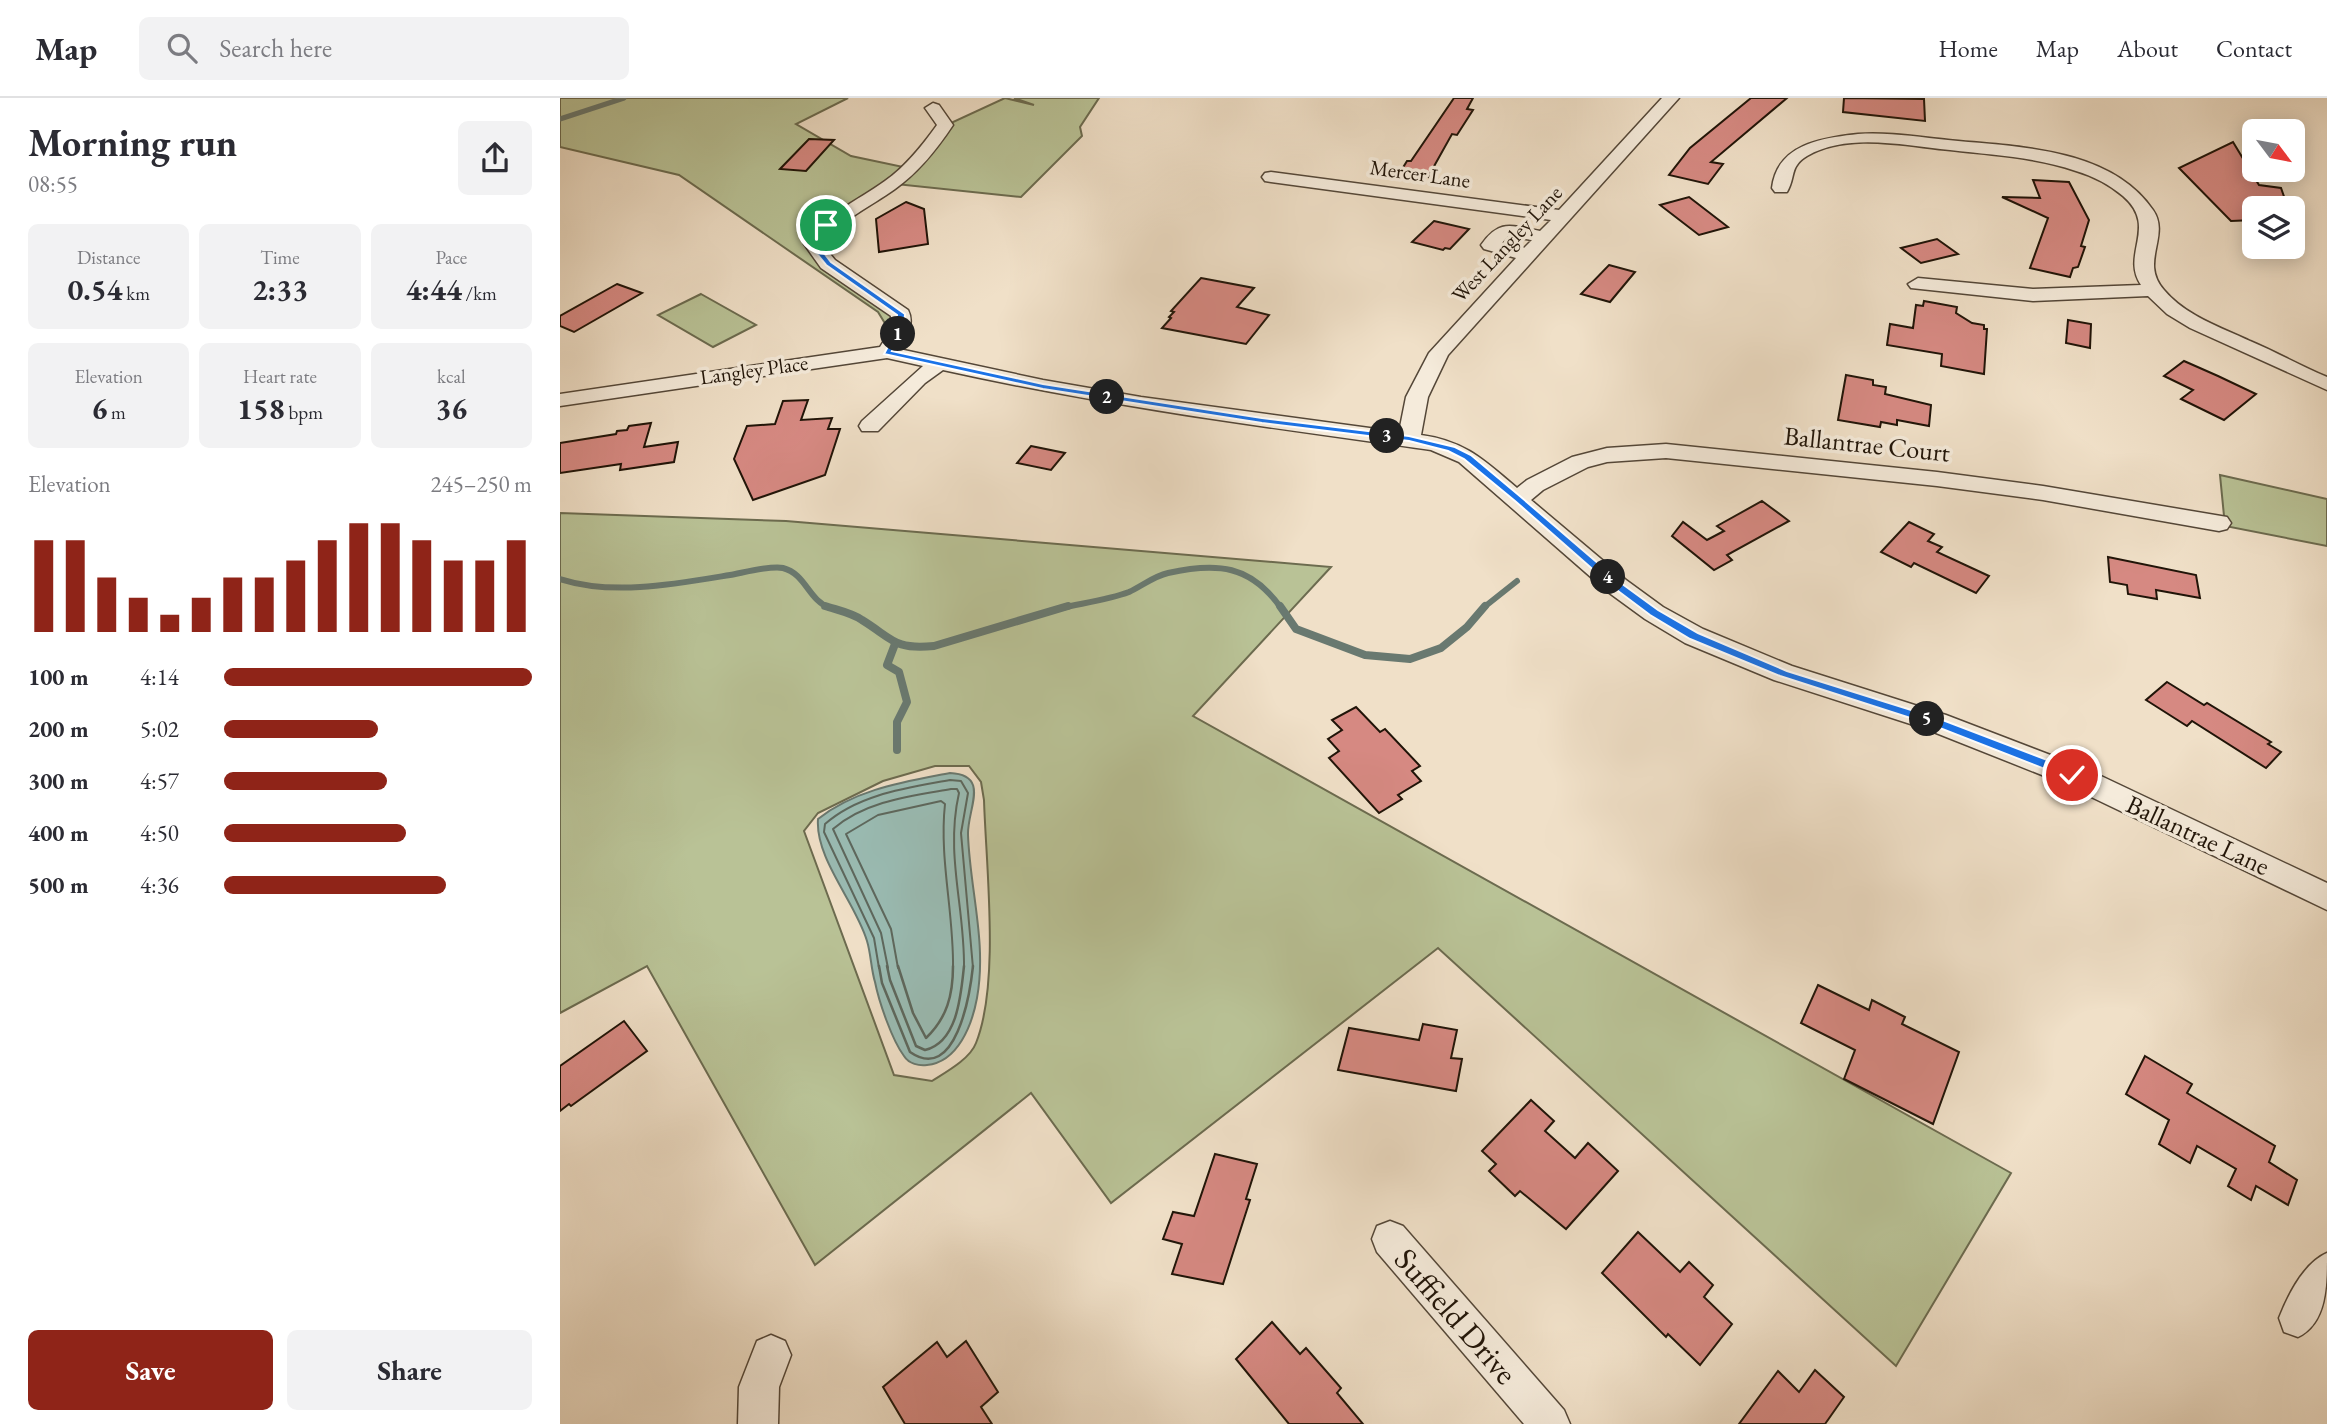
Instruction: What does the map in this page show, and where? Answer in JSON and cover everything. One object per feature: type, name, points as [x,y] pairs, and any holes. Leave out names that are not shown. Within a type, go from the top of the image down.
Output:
[{"type":"street","name":"West Langley Lane","points":[[1409,439],[1417,397],[1439,353],[1671,98]]},
{"type":"street","points":[[887,352],[900,331],[901,314],[828,264],[813,244],[826,225],[891,184],[931,146],[945,125],[933,108]]},
{"type":"street","points":[[1781,188],[1780,177],[1792,159],[1816,146],[1849,139],[1888,139],[2026,153],[2068,162],[2123,187],[2146,212],[2150,235],[2142,259],[2143,271],[2153,290],[2185,317],[2206,329],[2327,384]]},
{"type":"street","name":"Mercer Lane","points":[[1271,177],[1564,216]]},
{"type":"street","points":[[1527,255],[1490,245],[1504,230],[1544,237]]},
{"type":"street","points":[[1918,284],[2033,295],[2153,290]]},
{"type":"street","name":"Langley Place","points":[[560,400],[696,377],[887,352],[943,364]]},
{"type":"street","points":[[870,426],[918,379],[943,364]]},
{"type":"street","name":"Ballantrae Lane","points":[[943,364],[1043,386],[1141,403],[1409,439],[1451,449],[1467,457],[1518,499],[1617,586],[1694,636],[1783,673],[1936,722],[2072,775],[2327,897]]},
{"type":"street","name":"Ballantrae Court","points":[[1518,499],[1535,485],[1580,462],[1627,453],[1666,451],[1937,479],[2043,493],[2219,523]]},
{"type":"street","name":"Suffield Drive","points":[[1390,1239],[1550,1424]]},
{"type":"street","points":[[2298,1318],[2327,1272]]},
{"type":"street","points":[[758,1424],[759,1387],[771,1355]]},
{"type":"green space","points":[[560,98],[848,98],[796,124],[851,156],[908,168],[814,245],[897,314],[894,338],[878,312],[679,175],[560,147]]},
{"type":"green space","points":[[1005,98],[1034,105],[1014,98],[1099,98],[1080,127],[1082,136],[1021,197],[896,184],[839,220],[823,238],[822,250],[826,256],[904,312],[908,321],[901,340],[898,339],[904,322],[900,313],[828,262],[822,257],[818,245],[828,225],[916,164],[941,141],[953,122]]},
{"type":"green space","points":[[701,294],[756,325],[713,347],[658,315]]},
{"type":"green space","points":[[2220,475],[2327,499],[2327,546],[2225,526]]},
{"type":"green space","points":[[560,513],[786,521],[1331,567],[1193,716],[2011,1173],[1896,1366],[1438,948],[1111,1203],[1031,1093],[815,1265],[647,966],[560,1013]],"holes":[[[935,766],[969,766],[981,782],[984,800],[990,957],[983,1018],[973,1049],[944,1074],[932,1081],[894,1075],[804,831],[818,813],[883,781]]]},
{"type":"water","points":[[950,773],[963,775],[970,780],[973,787],[968,835],[979,937],[980,977],[975,1009],[962,1040],[947,1057],[938,1062],[921,1065],[906,1059],[891,1031],[877,990],[862,926],[829,865],[819,834],[818,819],[848,800],[881,788]]},
{"type":"building","points":[[1454,98],[1473,98],[1467,109],[1473,110],[1457,135],[1452,134],[1428,177],[1424,176],[1420,182],[1396,179],[1407,161],[1411,161]]},
{"type":"building","points":[[1751,98],[1787,98],[1711,162],[1723,164],[1708,184],[1669,175],[1690,148]]},
{"type":"building","points":[[1844,98],[1924,99],[1925,121],[1843,112]]},
{"type":"building","points":[[809,139],[834,140],[806,171],[780,169]]},
{"type":"building","points":[[2233,142],[2242,157],[2242,182],[2257,182],[2259,185],[2281,188],[2284,196],[2242,196],[2242,221],[2231,221],[2179,168]]},
{"type":"building","points":[[2033,180],[2069,182],[2089,220],[2081,246],[2085,247],[2078,267],[2073,268],[2070,277],[2030,268],[2048,218],[2002,197],[2040,198]]},
{"type":"building","points":[[1689,197],[1728,227],[1699,235],[1660,205]]},
{"type":"building","points":[[906,202],[924,209],[928,244],[879,252],[876,219]]},
{"type":"building","points":[[1434,221],[1469,229],[1450,249],[1443,250],[1412,242]]},
{"type":"building","points":[[1937,239],[1958,254],[1921,263],[1901,248]]},
{"type":"building","points":[[1609,265],[1635,272],[1610,302],[1581,294]]},
{"type":"building","points":[[1201,278],[1254,288],[1237,307],[1269,315],[1246,344],[1162,328],[1171,318],[1169,317],[1174,312],[1171,311]]},
{"type":"building","points":[[617,284],[642,293],[574,332],[560,326],[560,316]]},
{"type":"building","points":[[1924,301],[1957,307],[1956,313],[1972,323],[1984,325],[1984,329],[1987,329],[1984,374],[1941,366],[1942,354],[1887,345],[1890,324],[1913,328],[1916,305],[1923,306]]},
{"type":"building","points":[[2068,320],[2091,324],[2090,348],[2066,343]]},
{"type":"building","points":[[2184,361],[2256,394],[2224,420],[2181,399],[2193,390],[2164,376]]},
{"type":"building","points":[[1846,375],[1873,380],[1873,385],[1886,387],[1885,394],[1931,405],[1929,426],[1897,420],[1897,425],[1881,422],[1880,427],[1838,420]]},
{"type":"building","points":[[808,400],[801,420],[832,418],[828,429],[840,429],[825,475],[753,500],[734,459],[747,426],[775,424],[783,401]]},
{"type":"building","points":[[651,423],[644,447],[678,442],[674,462],[620,470],[621,464],[560,473],[560,443],[616,434],[617,431],[627,430],[629,426]]},
{"type":"building","points":[[1031,446],[1065,453],[1051,470],[1017,463]]},
{"type":"building","points":[[1762,501],[1789,521],[1727,555],[1732,560],[1714,570],[1672,536],[1683,522],[1707,540],[1724,531],[1717,526]]},
{"type":"building","points":[[1909,522],[1934,534],[1928,541],[1942,547],[1937,552],[1989,576],[1976,593],[1914,563],[1911,567],[1881,552]]},
{"type":"building","points":[[2108,557],[2196,575],[2200,598],[2156,590],[2157,599],[2128,594],[2127,585],[2110,582]]},
{"type":"building","points":[[2167,682],[2271,742],[2268,744],[2281,752],[2266,768],[2192,721],[2187,726],[2146,700]]},
{"type":"building","points":[[1356,707],[1380,732],[1385,729],[1420,766],[1412,771],[1421,781],[1398,795],[1402,799],[1379,813],[1329,758],[1339,751],[1328,739],[1342,730],[1332,720]]},
{"type":"building","points":[[1818,985],[1869,1010],[1872,1000],[1905,1017],[1902,1024],[1959,1052],[1933,1124],[1844,1079],[1855,1050],[1801,1023]]},
{"type":"building","points":[[624,1021],[647,1051],[571,1106],[569,1104],[560,1111],[560,1066]]},
{"type":"building","points":[[1423,1024],[1457,1030],[1451,1058],[1462,1059],[1456,1091],[1338,1070],[1349,1028],[1419,1040]]},
{"type":"building","points":[[2145,1056],[2192,1084],[2187,1093],[2275,1146],[2269,1162],[2297,1180],[2288,1205],[2256,1186],[2251,1200],[2228,1186],[2236,1169],[2197,1146],[2190,1163],[2159,1144],[2169,1120],[2126,1094]]},
{"type":"building","points":[[1531,1100],[1554,1121],[1545,1131],[1575,1158],[1588,1143],[1618,1171],[1566,1229],[1520,1191],[1515,1196],[1489,1171],[1496,1164],[1482,1151]]},
{"type":"building","points":[[1215,1154],[1257,1164],[1246,1199],[1250,1200],[1223,1284],[1172,1274],[1182,1244],[1163,1239],[1173,1212],[1194,1216]]},
{"type":"building","points":[[1638,1232],[1680,1272],[1689,1262],[1713,1285],[1704,1297],[1732,1324],[1700,1365],[1668,1334],[1666,1337],[1602,1273]]},
{"type":"building","points":[[1272,1322],[1300,1354],[1306,1348],[1341,1388],[1337,1393],[1363,1424],[1289,1424],[1236,1359]]},
{"type":"building","points":[[966,1341],[998,1392],[981,1407],[992,1424],[905,1424],[883,1387],[937,1342],[947,1357]]},
{"type":"building","points":[[1815,1370],[1844,1397],[1825,1424],[1739,1424],[1778,1371],[1799,1392]]},
{"type":"waterway","points":[[560,119],[624,98]]},
{"type":"waterway","points":[[560,579],[601,587],[645,587],[778,567],[791,571],[817,599],[829,607]]},
{"type":"waterway","points":[[1062,608],[1121,595],[1163,574],[1217,568],[1232,570],[1258,583],[1281,608]]},
{"type":"waterway","points":[[1484,607],[1517,581]]},
{"type":"waterway","points":[[1062,608],[1068,606]]},
{"type":"waterway","points":[[1280,606],[1296,629],[1365,655],[1410,659],[1441,648],[1467,627],[1484,607]]},
{"type":"waterway","points":[[829,607],[858,618],[895,642],[921,647],[934,646],[1062,608]]},
{"type":"waterway","points":[[895,644],[887,665],[899,672],[907,702],[897,722],[897,750]]},
{"type":"route","points":[[826,225],[813,244],[828,264],[901,314],[900,331],[887,352],[1012,380],[1141,403],[1409,439],[1451,449],[1467,457],[1518,499],[1617,586],[1694,636],[1783,673],[1936,722],[2072,775]]}]
